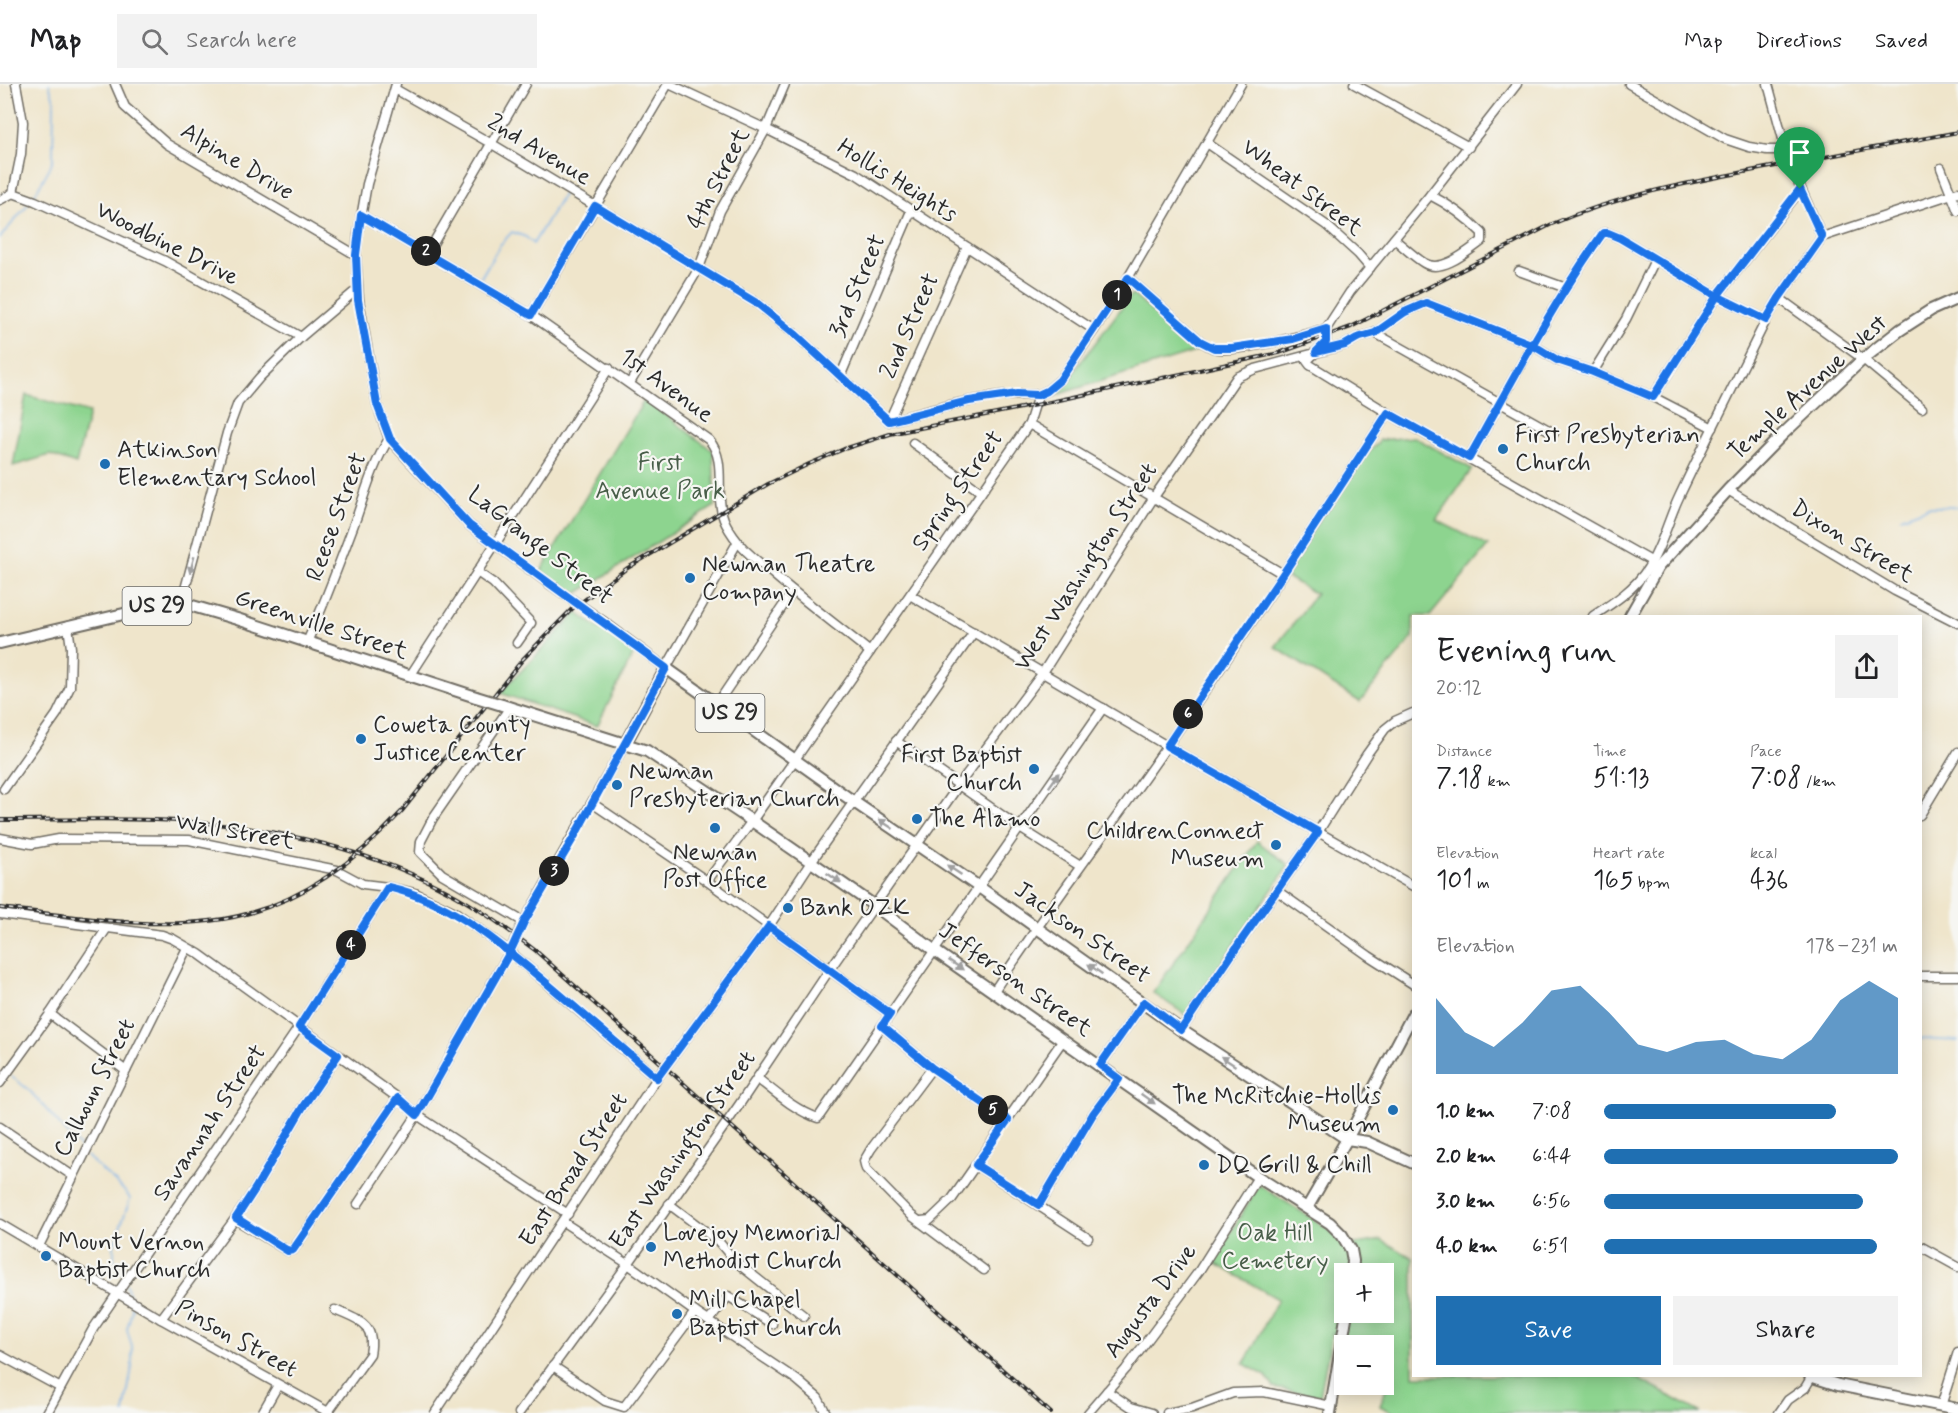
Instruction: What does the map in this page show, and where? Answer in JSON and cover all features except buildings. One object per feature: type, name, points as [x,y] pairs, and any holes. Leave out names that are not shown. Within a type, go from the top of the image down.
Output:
[{"type":"main road","name":"Temple Avenue West","points":[[1631,615],[1658,567],[1783,434],[1863,359],[1931,310],[1958,298]]},
{"type":"main road","name":"Greenville Street","points":[[0,643],[162,605],[181,604],[237,619],[476,697],[628,739]]},
{"type":"main road","name":"LaGrange Street","points":[[666,668],[854,802]]},
{"type":"main road","points":[[628,739],[666,668]]},
{"type":"main road","name":"Jefferson Street","points":[[628,739],[875,906],[935,951],[1258,1177],[1334,1227],[1346,1240],[1352,1255],[1352,1263]]},
{"type":"main road","name":"Jackson Street","points":[[854,802],[1144,1002],[1181,1030],[1347,1139],[1367,1142],[1412,1162]]},
{"type":"main road","points":[[1307,1208],[1347,1139],[1412,1016]]},
{"type":"main road","points":[[1331,1410],[1345,1323]]},
{"type":"main road","points":[[1814,1377],[1838,1385],[1958,1409]]},
{"type":"street","points":[[0,200],[13,192],[21,154],[23,122],[16,84]]},
{"type":"street","name":"Alpine Drive","points":[[115,84],[125,106],[167,144],[356,255]]},
{"type":"street","points":[[428,252],[526,84]]},
{"type":"street","points":[[531,315],[668,84]]},
{"type":"street","name":"Hollis Heights","points":[[668,84],[856,174],[1094,330]]},
{"type":"street","name":"4th Street","points":[[630,383],[699,268],[720,211],[766,129],[785,84]]},
{"type":"street","points":[[889,421],[969,401],[1017,394],[1038,395],[1060,380],[1128,278],[1241,84]]},
{"type":"street","points":[[1354,84],[1469,147]]},
{"type":"street","points":[[1371,93],[1376,84]]},
{"type":"street","points":[[1517,84],[1469,147],[1350,292],[1326,329],[1326,342],[1307,361],[1388,413],[1651,561]]},
{"type":"street","points":[[1629,84],[1725,138],[1749,147],[1786,150]]},
{"type":"street","points":[[1768,84],[1786,150],[1800,189],[1822,237]]},
{"type":"street","name":"LaGrange Street","points":[[396,86],[367,184],[356,255],[358,292],[377,404],[390,439],[469,525],[666,668]]},
{"type":"street","name":"2nd Avenue","points":[[396,86],[758,304],[795,334],[889,421]]},
{"type":"street","name":"Wheat Street","points":[[1207,143],[1326,225],[1370,268]]},
{"type":"street","points":[[1941,168],[1955,193],[1958,211]]},
{"type":"street","points":[[1653,397],[1717,296],[1800,189]]},
{"type":"street","name":"Woodbine Drive","points":[[13,192],[165,261],[301,338]]},
{"type":"street","points":[[1595,615],[1613,603],[1648,569],[1671,514],[1766,320],[1822,237],[1955,193]]},
{"type":"street","points":[[1394,239],[1425,264],[1432,266],[1444,264],[1482,241],[1482,233],[1470,221],[1430,195]]},
{"type":"street","name":"3rd Street","points":[[840,377],[911,211]]},
{"type":"street","name":"1st Avenue","points":[[361,215],[428,252],[531,315],[709,440],[715,447],[719,463],[721,512],[737,543],[870,652]]},
{"type":"street","points":[[1469,458],[1531,344],[1603,233],[1620,238],[1717,296],[1766,320]]},
{"type":"street","name":"2nd Street","points":[[889,421],[967,247]]},
{"type":"street","points":[[1593,372],[1626,320],[1655,260]]},
{"type":"street","points":[[1519,271],[1566,288]]},
{"type":"street","points":[[1128,278],[1200,341],[1214,348],[1232,348],[1293,339],[1326,329]]},
{"type":"street","points":[[181,604],[226,433],[238,403],[260,377],[301,338],[353,293],[358,292]]},
{"type":"street","points":[[1779,298],[1863,359],[1922,408]]},
{"type":"street","name":"West Washington Street","points":[[875,906],[959,784],[1042,674],[1154,497],[1237,377],[1255,369],[1345,345],[1357,338],[1375,333],[1405,312],[1426,303],[1531,344]]},
{"type":"street","points":[[1375,333],[1554,433]]},
{"type":"street","points":[[1531,344],[1557,360],[1653,397],[1713,428]]},
{"type":"street","points":[[410,676],[609,368]]},
{"type":"street","name":"Spring Street","points":[[707,881],[752,821],[1029,424],[1038,395]]},
{"type":"street","points":[[994,991],[1036,927],[1167,746],[1388,413]]},
{"type":"street","points":[[1029,424],[1283,574]]},
{"type":"street","name":"Reese Street","points":[[307,642],[326,602],[373,473],[390,439]]},
{"type":"street","points":[[913,443],[981,492]]},
{"type":"street","name":"Dixon Street","points":[[1728,490],[1895,591],[1958,623]]},
{"type":"street","points":[[666,668],[737,543]]},
{"type":"street","points":[[477,572],[494,583],[531,623],[517,644]]},
{"type":"street","points":[[1636,583],[1649,582]]},
{"type":"street","points":[[717,704],[793,591]]},
{"type":"street","points":[[910,594],[1042,674],[1412,885]]},
{"type":"street","points":[[4,789],[57,714],[70,687],[71,648],[68,626]]},
{"type":"street","name":"East Broad Street","points":[[435,1413],[657,1078],[769,926],[811,862],[974,632]]},
{"type":"street","points":[[506,706],[433,818],[421,840],[420,852],[442,874],[522,925]]},
{"type":"street","points":[[757,1078],[795,1107],[818,1118],[1103,708]]},
{"type":"street","points":[[1181,1030],[1318,832],[1366,754],[1385,729],[1395,721],[1412,713]]},
{"type":"street","points":[[358,1204],[417,1115],[628,739]]},
{"type":"street","points":[[896,741],[1020,828],[1080,866]]},
{"type":"street","points":[[1922,812],[1958,752]]},
{"type":"street","points":[[1948,769],[1958,771]]},
{"type":"street","points":[[592,803],[707,881],[890,1014]]},
{"type":"street","name":"Wall Street","points":[[0,838],[32,844],[59,839],[189,840],[337,870],[363,884],[415,893],[447,908],[511,950],[657,1078]]},
{"type":"street","name":"Savannah Street","points":[[47,1413],[93,1329],[299,1027],[388,887]]},
{"type":"street","points":[[1276,890],[1412,983]]},
{"type":"street","name":"East Washington Street","points":[[519,1413],[628,1264],[875,906]]},
{"type":"street","points":[[0,914],[162,935],[199,954],[398,1098],[417,1115],[566,1218],[695,1312],[797,1380],[818,1398],[826,1413]]},
{"type":"street","points":[[0,1083],[50,1014],[107,928]]},
{"type":"street","name":"Calhoun Street","points":[[39,1246],[187,948]]},
{"type":"street","points":[[1922,976],[1958,976]]},
{"type":"street","points":[[1100,1065],[1144,1002]]},
{"type":"street","points":[[50,1014],[126,1071]]},
{"type":"street","points":[[882,1026],[932,1068],[1008,1120]]},
{"type":"street","points":[[921,1221],[930,1220],[940,1212],[976,1165],[1063,1040]]},
{"type":"street","points":[[161,1319],[236,1218],[304,1105],[338,1055]]},
{"type":"street","points":[[932,1068],[871,1149],[864,1161],[866,1169],[912,1216],[984,1270]]},
{"type":"street","points":[[1039,1205],[1093,1114],[1119,1079]]},
{"type":"street","points":[[236,1218],[288,1251],[293,1250],[398,1098]]},
{"type":"street","points":[[0,1127],[74,1176]]},
{"type":"street","points":[[976,1165],[1088,1238]]},
{"type":"street","name":"Augusta Drive","points":[[1088,1413],[1199,1271],[1258,1177]]},
{"type":"street","points":[[669,1204],[718,1241],[735,1262],[804,1316]]},
{"type":"street","name":"Pinson Street","points":[[0,1224],[161,1319],[329,1412]]},
{"type":"street","points":[[1922,1247],[1958,1267]]},
{"type":"street","points":[[709,1321],[728,1296],[772,1324]]},
{"type":"street","points":[[329,1412],[370,1354],[371,1347],[371,1335],[365,1324],[335,1310]]},
{"type":"street","points":[[554,1366],[605,1401],[624,1407],[695,1312]]},
{"type":"street","points":[[1941,1406],[1958,1352]]},
{"type":"street","points":[[0,1355],[59,1388]]},
{"type":"street","points":[[1779,1413],[1788,1400],[1805,1388],[1810,1377]]},
{"type":"street","points":[[262,1413],[278,1385]]},
{"type":"street","points":[[1107,1391],[1131,1407],[1152,1413]]},
{"type":"street","points":[[1167,1413],[1192,1408],[1233,1393],[1264,1392],[1331,1410]]},
{"type":"green space","points":[[1132,294],[1198,351],[1056,395]]},
{"type":"green space","points":[[26,395],[89,413],[76,464],[50,455],[13,466]]},
{"type":"green space","name":"First Avenue Park","points":[[645,399],[713,451],[715,506],[576,594],[541,571]]},
{"type":"green space","points":[[1414,437],[1472,469],[1436,520],[1488,546],[1431,615],[1412,615],[1412,638],[1360,702],[1275,647],[1316,594],[1281,574],[1352,471],[1380,440]]},
{"type":"green space","points":[[577,613],[634,653],[597,726],[500,693]]},
{"type":"green space","points":[[1257,841],[1289,865],[1186,1015],[1153,993]]},
{"type":"green space","name":"Oak Hill Cemetery","points":[[1259,1185],[1332,1231],[1344,1246],[1381,1240],[1412,1257],[1412,1377],[1635,1377],[1701,1413],[1394,1413],[1380,1406],[1384,1395],[1394,1395],[1394,1335],[1336,1335],[1332,1333],[1320,1396],[1274,1388],[1266,1376],[1244,1364],[1278,1299],[1213,1262]]},
{"type":"waterway","points":[[34,196],[53,159],[54,100],[49,84]]},
{"type":"waterway","points":[[480,279],[500,245],[512,232],[526,237],[533,244],[564,193]]},
{"type":"waterway","points":[[0,238],[28,204]]},
{"type":"waterway","points":[[1901,517],[1928,507],[1958,507]]},
{"type":"waterway","points":[[1922,1039],[1958,1041]]},
{"type":"waterway","points":[[12,1077],[29,1090],[82,1150]]},
{"type":"waterway","points":[[87,1156],[123,1189],[130,1199],[114,1245],[114,1259],[124,1277]]},
{"type":"waterway","points":[[126,1284],[130,1297]]},
{"type":"waterway","points":[[124,1413],[132,1367],[132,1347],[127,1329],[132,1310],[131,1305]]},
{"type":"railway","points":[[0,908],[104,920],[183,923],[237,916],[264,908],[315,884],[361,851],[402,811],[523,659],[572,609],[626,569],[768,484],[844,449],[890,434],[1279,353],[1351,327],[1552,224],[1627,198],[1703,180],[1958,132]]},
{"type":"railway","points":[[0,820],[155,820],[267,831],[341,848],[411,874],[445,890],[492,919],[536,951],[1051,1413]]},
{"type":"place","name":"First Presbyterian Church","points":[[1503,449]]},
{"type":"place","name":"Atkinson Elementary School","points":[[105,464]]},
{"type":"place","name":"Newnan Theatre Company","points":[[690,578]]},
{"type":"place","name":"Coweta County Justice Center","points":[[361,739]]},
{"type":"place","name":"First Baptist Church","points":[[1034,769]]},
{"type":"place","name":"Newnan Presbyterian Church","points":[[617,785]]},
{"type":"place","name":"The Alamo","points":[[917,819]]},
{"type":"place","name":"Newnan Post Office","points":[[715,828]]},
{"type":"place","name":"ChildrenConnect Museum","points":[[1276,845]]},
{"type":"place","name":"Bank OZK","points":[[788,908]]},
{"type":"place","name":"The McRitchie-Hollis Museum","points":[[1393,1110]]},
{"type":"place","name":"DQ Grill & Chill","points":[[1204,1165]]},
{"type":"place","name":"Lovejoy Memorial Methodist Church","points":[[651,1247]]},
{"type":"place","name":"Mount Vernon Baptist Church","points":[[46,1256]]},
{"type":"place","name":"Mill Chapel Baptist Church","points":[[677,1314]]},
{"type":"route","points":[[1800,189],[1717,296],[1653,397],[1557,360],[1531,344],[1426,303],[1405,312],[1375,333],[1357,338],[1345,345],[1316,352],[1326,342],[1326,329],[1293,339],[1232,348],[1214,348],[1200,341],[1128,278],[1060,380],[1047,391],[1038,395],[1017,394],[969,401],[889,421],[795,334],[758,304],[595,206],[531,315],[428,252],[361,215],[356,255],[358,300],[377,404],[390,439],[469,525],[666,668],[574,837],[524,922],[510,952],[417,1115],[398,1098],[293,1250],[288,1251],[260,1236],[236,1218],[304,1105],[338,1055],[299,1027],[388,887],[415,893],[447,908],[510,952],[657,1078],[769,926],[890,1014],[882,1026],[932,1068],[1008,1120],[976,1165],[1039,1205],[1093,1114],[1119,1079],[1100,1065],[1144,1002],[1181,1030],[1318,832],[1167,746],[1388,413],[1469,458],[1531,344],[1572,276],[1603,233],[1620,238],[1717,296],[1766,320],[1822,237],[1800,189]]}]
